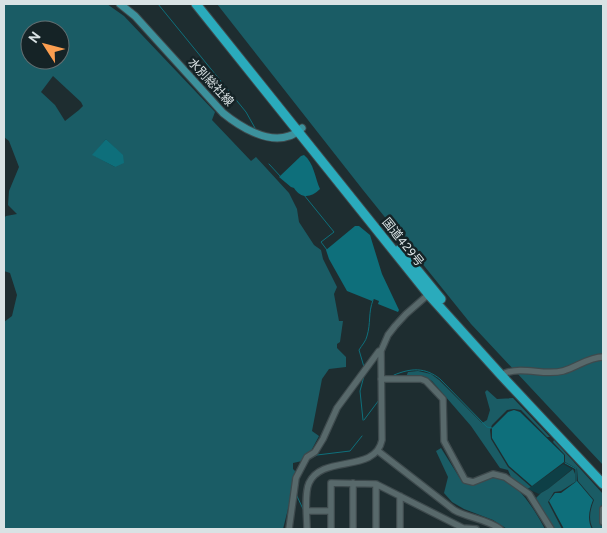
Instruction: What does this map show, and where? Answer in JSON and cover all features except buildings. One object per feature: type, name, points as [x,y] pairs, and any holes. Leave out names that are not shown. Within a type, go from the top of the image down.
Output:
[{"type":"highway","name":"国道429号","points":[[196,4],[300,129]]},
{"type":"highway","name":"国道429号","points":[[202,4],[431,293],[501,375],[603,484]]},
{"type":"highway","name":"国道429号","points":[[431,293],[603,475]]},
{"type":"main road","name":"水別総社線","points":[[120,4],[135,16],[223,113],[236,123],[263,135],[274,137],[290,136],[300,129]]},
{"type":"street","points":[[307,529],[307,488],[315,475],[323,469],[368,458],[378,451],[382,440],[381,351],[388,334],[406,314],[431,293]]},
{"type":"street","points":[[289,529],[296,478],[308,457],[315,452],[323,439],[337,408],[381,351]]},
{"type":"street","points":[[505,373],[514,370],[563,371],[583,364],[592,358],[603,358]]},
{"type":"street","points":[[381,379],[421,379],[426,381],[443,399],[444,441],[463,477],[470,482],[493,474],[501,475],[510,480],[529,494],[551,529]]},
{"type":"street","points":[[378,451],[454,510],[466,516],[493,524],[500,529]]},
{"type":"street","points":[[331,529],[330,483],[376,484],[463,528],[476,529]]},
{"type":"street","points":[[353,484],[353,529]]},
{"type":"street","points":[[376,484],[376,529]]},
{"type":"street","points":[[400,496],[400,529]]},
{"type":"street","points":[[603,509],[603,522]]},
{"type":"street","points":[[307,511],[331,511]]},
{"type":"shaded area","points":[[4,4],[107,4],[124,16],[215,112],[212,120],[251,161],[256,157],[289,193],[297,209],[299,222],[314,245],[321,250],[323,259],[337,287],[334,294],[339,321],[343,321],[340,342],[337,344],[337,348],[346,357],[346,367],[329,369],[322,379],[312,431],[319,436],[311,451],[302,461],[293,463],[293,469],[297,473],[283,529],[4,529],[4,322],[12,316],[17,295],[10,273],[4,271],[4,218],[17,214],[8,205],[9,191],[19,167],[9,141],[4,137]],"holes":[[[53,76],[83,106],[65,121],[55,105],[41,92]],[[106,139],[115,148],[115,167],[93,155]]]},
{"type":"shaded area","points":[[217,4],[603,4],[603,465],[471,324]]},
{"type":"shaded area","points":[[106,139],[123,155],[124,163],[115,167],[92,155]]},
{"type":"shaded area","points":[[304,155],[312,166],[320,189],[310,196],[303,196],[279,177]]},
{"type":"shaded area","points":[[355,226],[359,226],[370,235],[382,274],[399,310],[398,312],[378,304],[379,301],[374,299],[372,301],[347,291],[329,259],[326,250]]},
{"type":"shaded area","points":[[418,371],[431,374],[439,380],[482,423],[487,420],[490,410],[485,392],[487,390],[497,399],[513,398],[550,437],[547,437],[521,410],[514,409],[507,410],[492,425],[490,430],[491,439],[508,467],[531,487],[527,489],[511,477],[508,470],[500,468],[471,426],[432,381],[425,377],[406,377],[408,372]]},
{"type":"shaded area","points":[[514,410],[520,412],[564,455],[564,462],[532,486],[509,466],[492,438],[492,428],[508,412]]},
{"type":"shaded area","points":[[554,440],[603,494],[600,514],[603,529],[593,529],[590,522],[590,514],[594,500],[578,481],[577,469],[565,462],[565,455],[553,442]]},
{"type":"shaded area","points":[[441,448],[461,480],[469,485],[485,478],[497,478],[515,487],[529,503],[545,529],[507,529],[493,520],[464,509],[452,502],[444,493],[448,477],[436,451]]},
{"type":"shaded area","points":[[563,464],[572,469],[548,489],[539,494],[528,489]]},
{"type":"shaded area","points":[[573,469],[575,482],[561,491],[554,492],[548,502],[562,529],[554,529],[536,498]]},
{"type":"shaded area","points":[[577,481],[593,500],[589,515],[592,529],[564,529],[549,501],[555,493],[561,493]]},
{"type":"waterway","points":[[158,4],[246,112],[255,128]]},
{"type":"waterway","points":[[269,164],[281,177]]},
{"type":"waterway","points":[[304,195],[334,232],[321,242],[327,250]]},
{"type":"waterway","points":[[364,367],[359,350],[366,338],[373,300]]},
{"type":"waterway","points":[[394,375],[412,370],[429,372],[440,379],[487,427],[492,428]]},
{"type":"waterway","points":[[363,420],[360,391],[364,376]]},
{"type":"waterway","points":[[364,420],[379,400]]},
{"type":"waterway","points":[[299,478],[309,459],[317,455],[350,451],[362,436]]},
{"type":"waterway","points":[[565,463],[576,469],[576,482]]},
{"type":"waterway","points":[[296,494],[303,509]]},
{"type":"waterway","points":[[304,520],[304,529]]}]
